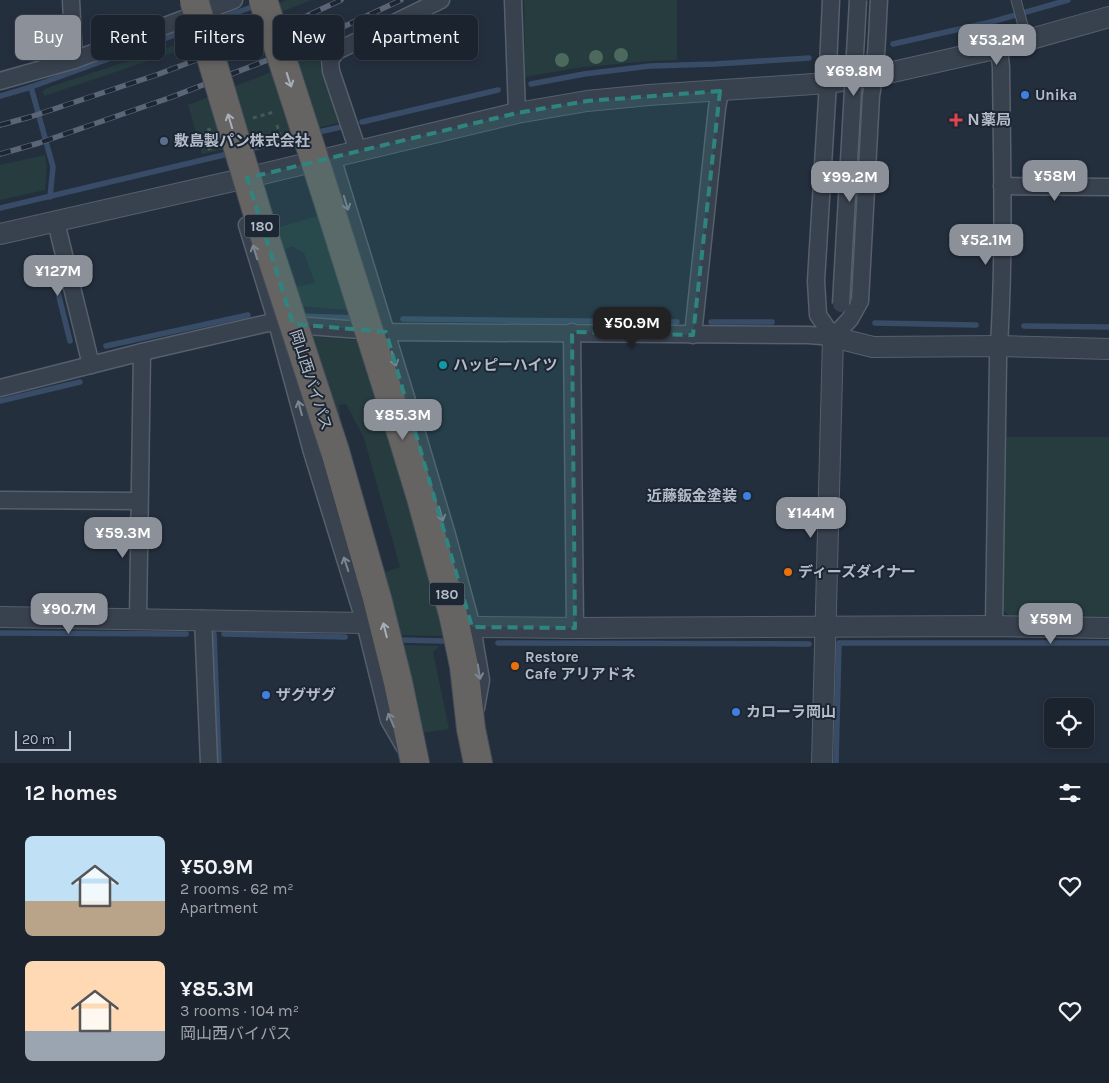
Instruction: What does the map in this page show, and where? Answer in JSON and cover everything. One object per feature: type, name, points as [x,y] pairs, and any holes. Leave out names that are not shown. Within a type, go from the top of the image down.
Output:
[{"type":"highway","name":"180","points":[[263,0],[421,498],[464,666],[471,729],[478,763]]},
{"type":"highway","name":"岡山西バイパス","points":[[192,8],[334,451],[377,598],[398,682],[414,763]]},
{"type":"street","points":[[71,0],[72,15]]},
{"type":"street","points":[[184,0],[192,8]]},
{"type":"street","points":[[81,57],[192,8],[234,0]]},
{"type":"street","points":[[358,150],[331,71],[330,60],[337,50],[441,0]]},
{"type":"street","points":[[513,0],[517,113]]},
{"type":"street","points":[[831,0],[816,281],[818,315],[833,337]]},
{"type":"street","points":[[822,763],[833,337],[841,304],[858,0]]},
{"type":"street","points":[[833,337],[850,320],[860,302],[871,96],[875,76],[879,0]]},
{"type":"street","points":[[0,234],[517,113],[587,101],[649,95],[828,84],[875,76],[999,48],[1109,17]]},
{"type":"street","points":[[994,626],[1002,186],[1001,67],[999,48]]},
{"type":"street","points":[[0,81],[74,60]]},
{"type":"street","points":[[693,335],[720,91]]},
{"type":"street","points":[[332,157],[444,525],[472,627],[481,680],[471,729]]},
{"type":"street","points":[[233,181],[277,323],[312,452],[365,623],[389,720],[414,763]]},
{"type":"street","points":[[1002,186],[1109,186]]},
{"type":"street","points":[[56,222],[91,365]]},
{"type":"street","points":[[0,388],[142,352],[268,323],[386,332],[809,335],[833,337],[873,347],[999,346],[1109,349]]},
{"type":"street","points":[[572,332],[575,628]]},
{"type":"street","points":[[138,618],[142,352]]},
{"type":"street","points":[[0,500],[139,501]]},
{"type":"street","points":[[0,617],[365,623]]},
{"type":"street","points":[[203,619],[209,763]]},
{"type":"street","points":[[472,627],[994,626],[1109,628]]},
{"type":"lane","points":[[1017,4],[1027,40]]},
{"type":"path","points":[[252,118],[274,112],[275,116]]},
{"type":"path","points":[[205,135],[208,149],[211,148]]},
{"type":"path","points":[[280,136],[284,147]]},
{"type":"highlighted area","points":[[720,91],[693,335],[572,332],[575,628],[472,627],[386,332],[293,324],[247,178],[517,113],[587,101]]},
{"type":"green space","points":[[287,0],[312,0],[263,19],[263,15],[249,15]]},
{"type":"green space","points":[[524,0],[677,0],[677,60],[583,67],[525,77]]},
{"type":"green space","points":[[175,44],[175,52],[165,55],[165,48]]},
{"type":"green space","points":[[131,60],[151,60],[44,96],[42,91]]},
{"type":"green space","points":[[302,60],[319,60],[339,123],[202,154],[188,105]]},
{"type":"green space","points":[[45,155],[47,167],[45,190],[0,200],[0,165]]},
{"type":"green space","points":[[338,210],[372,312],[277,304],[272,291],[315,283],[304,253],[292,246],[263,259],[256,234]]},
{"type":"green space","points":[[288,334],[381,342],[440,613],[438,614],[442,636],[399,635],[380,574],[400,567],[364,438],[346,404],[339,405],[343,444]]},
{"type":"green space","points":[[1004,437],[1109,437],[1109,617],[1011,617],[1002,609]]},
{"type":"green space","points":[[401,645],[439,646],[433,652],[449,729],[421,733]]},
{"type":"waterway","points":[[893,44],[991,22],[1068,0]]},
{"type":"waterway","points":[[230,15],[258,5]]},
{"type":"waterway","points":[[0,96],[31,87],[175,35]]},
{"type":"waterway","points":[[531,84],[584,74],[650,66],[809,58]]},
{"type":"waterway","points":[[31,87],[53,167],[50,197]]},
{"type":"waterway","points":[[362,122],[498,90]]},
{"type":"waterway","points":[[314,133],[341,127]]},
{"type":"waterway","points":[[246,150],[300,137]]},
{"type":"waterway","points":[[0,208],[232,153]]},
{"type":"waterway","points":[[50,260],[70,341]]},
{"type":"waterway","points":[[106,346],[248,315]]},
{"type":"waterway","points":[[299,316],[357,318]]},
{"type":"waterway","points":[[403,319],[677,322]]},
{"type":"waterway","points":[[711,322],[772,322]]},
{"type":"waterway","points":[[875,323],[976,325]]},
{"type":"waterway","points":[[1024,326],[1109,327]]},
{"type":"waterway","points":[[0,401],[80,382]]},
{"type":"waterway","points":[[0,633],[186,634]]},
{"type":"waterway","points":[[214,634],[219,763]]},
{"type":"waterway","points":[[224,634],[345,637]]},
{"type":"waterway","points":[[400,640],[443,641]]},
{"type":"waterway","points":[[498,643],[809,644]]},
{"type":"waterway","points":[[836,763],[839,643],[1109,643]]},
{"type":"railway","points":[[0,125],[30,117],[159,74],[281,28],[341,0]]},
{"type":"railway","points":[[0,154],[39,143],[169,98],[291,51],[401,0]]},
{"type":"place","name":"Unika","points":[[1025,95]]},
{"type":"place","name":"Ｎ薬局","points":[[956,120]]},
{"type":"place","name":"敷島製パン株式会社","points":[[164,141]]},
{"type":"place","name":"ハッピーハイツ","points":[[443,365]]},
{"type":"place","name":"近藤鈑金塗装","points":[[747,496]]},
{"type":"place","name":"ディーズダイナー","points":[[788,572]]},
{"type":"place","name":"Restore Cafe アリアドネ","points":[[515,666]]},
{"type":"place","name":"ザグザグ","points":[[266,695]]},
{"type":"place","name":"カローラ岡山","points":[[736,712]]}]
